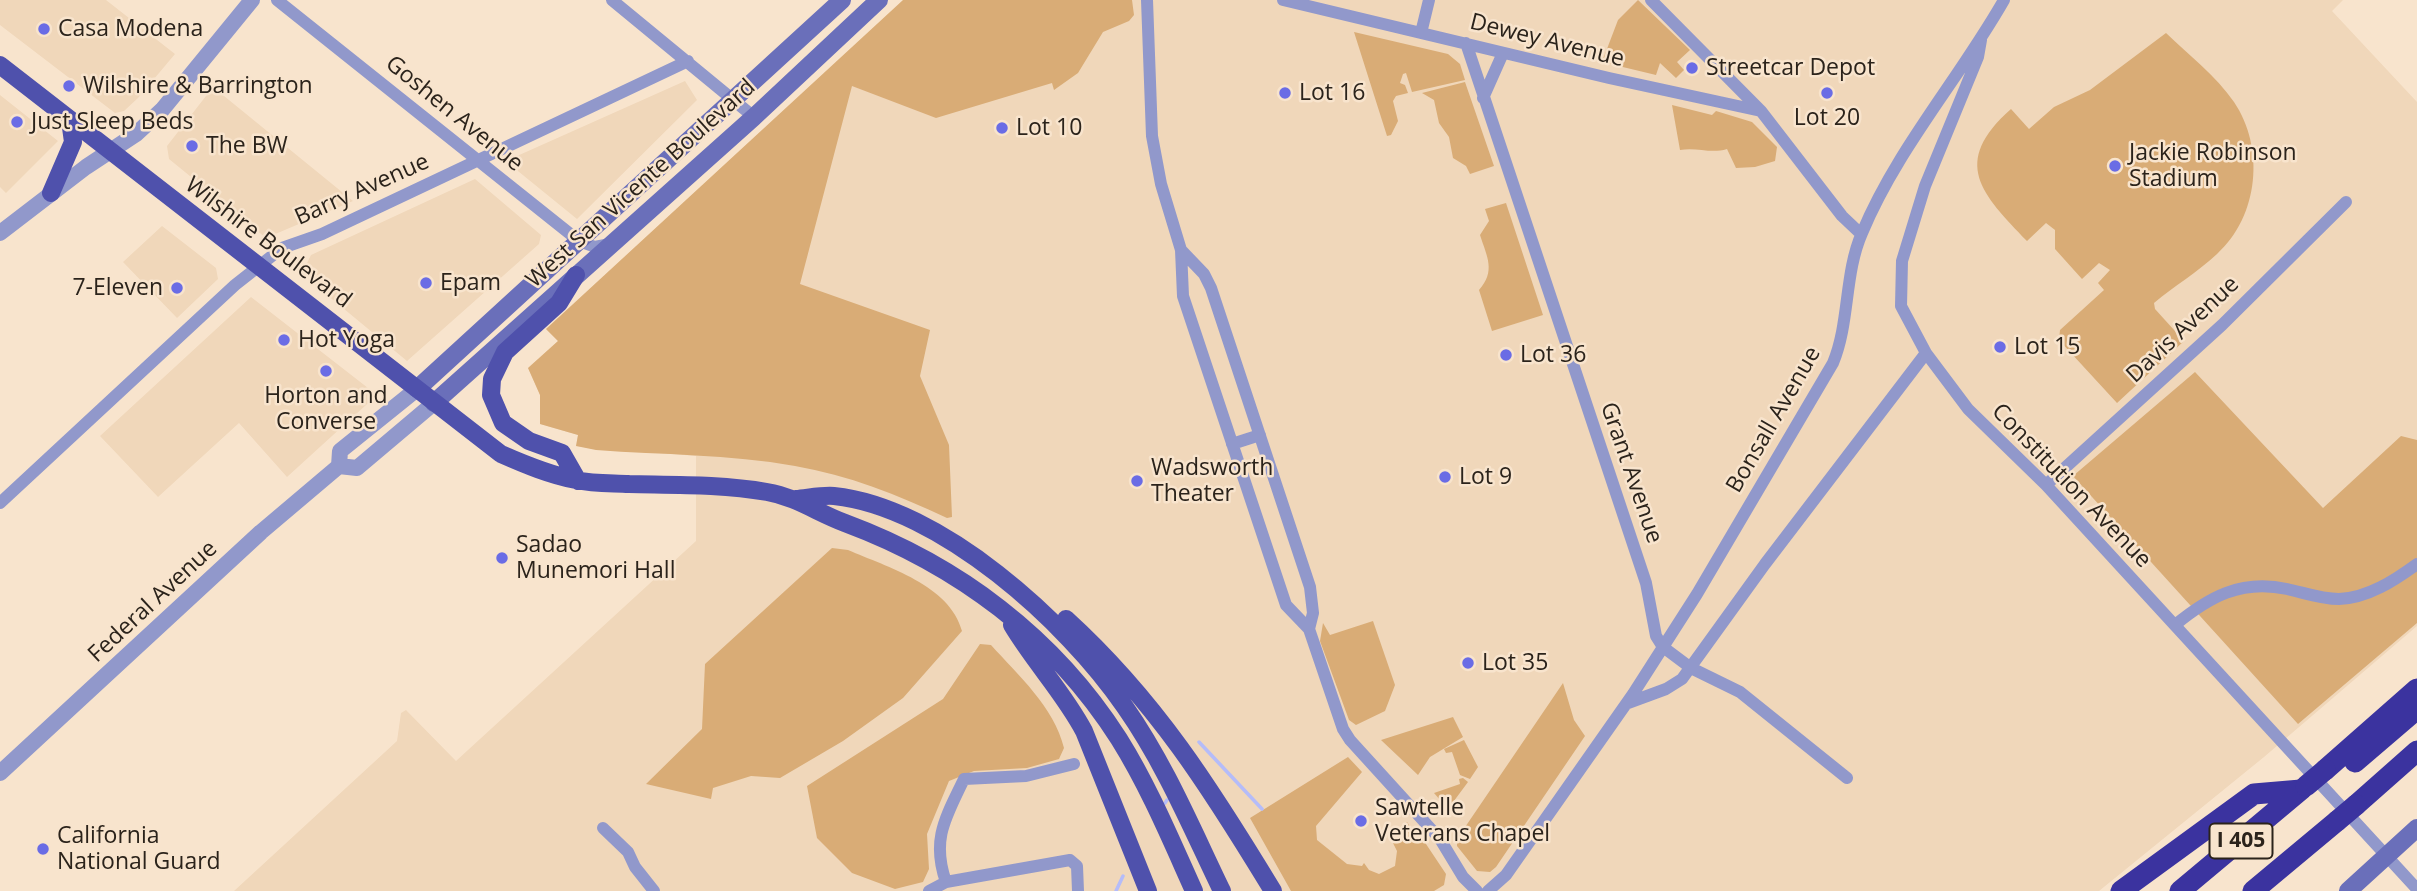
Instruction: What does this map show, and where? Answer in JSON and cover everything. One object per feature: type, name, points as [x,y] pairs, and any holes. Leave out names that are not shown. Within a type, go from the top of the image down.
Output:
[{"type":"highway","name":"I 405","points":[[2180,891],[2329,775],[2417,689]]},
{"type":"highway","points":[[2329,775],[2417,709]]},
{"type":"highway","name":"I 405","points":[[2253,891],[2417,751]]},
{"type":"highway","points":[[2121,891],[2254,794],[2307,791]]},
{"type":"highway","points":[[2200,891],[2307,791]]},
{"type":"main road","name":"West San Vicente Boulevard","points":[[417,389],[842,0]]},
{"type":"main road","name":"West San Vicente Boulevard","points":[[434,403],[754,117],[879,0]]},
{"type":"main road","name":"Wilshire Boulevard","points":[[0,65],[501,454],[540,471],[578,481],[736,488],[796,499],[833,496],[878,508],[952,542],[1022,592],[1095,666],[1155,755],[1222,891]]},
{"type":"main road","points":[[51,193],[73,142],[70,120]]},
{"type":"main road","points":[[576,275],[559,303],[505,352],[492,379],[491,395],[503,423],[512,433],[562,453],[578,481]]},
{"type":"main road","name":"Wilshire Boulevard","points":[[796,499],[830,517],[914,552],[972,586],[1003,610],[1068,670],[1119,740],[1154,801],[1194,891]]},
{"type":"main road","points":[[952,542],[1000,565],[1040,595],[1123,677],[1166,724],[1190,758],[1273,891]]},
{"type":"main road","points":[[1003,610],[1032,658],[1057,687],[1084,731],[1148,891]]},
{"type":"main road","points":[[2348,891],[2417,828]]},
{"type":"street","points":[[0,233],[51,193],[111,152],[162,110],[252,0]]},
{"type":"street","name":"Goshen Avenue","points":[[277,0],[579,241]]},
{"type":"street","points":[[612,0],[754,117]]},
{"type":"street","points":[[1147,0],[1152,136],[1161,184],[1181,250],[1184,296],[1286,606],[1309,629],[1343,729],[1434,832],[1463,877],[1477,891]]},
{"type":"street","name":"Dewey Avenue","points":[[1283,0],[1761,111]]},
{"type":"street","points":[[1421,33],[1429,0]]},
{"type":"street","points":[[1651,0],[1761,111],[1846,220],[1861,234]]},
{"type":"street","name":"Bonsall Avenue","points":[[1488,891],[1506,875],[1628,703],[1833,363],[1840,348],[1849,282],[1861,234],[1880,195],[2004,0]]},
{"type":"street","name":"Constitution Avenue","points":[[1981,40],[1978,57],[1925,186],[1902,261],[1901,306],[1926,353],[1968,409],[2046,485],[2417,889]]},
{"type":"street","name":"Grant Avenue","points":[[1466,43],[1646,583],[1656,636],[1663,647]]},
{"type":"street","points":[[1483,98],[1503,53]]},
{"type":"street","name":"Barry Avenue","points":[[0,503],[258,266],[282,248],[322,234],[688,61]]},
{"type":"street","name":"Davis Avenue","points":[[2046,485],[2221,325],[2346,202]]},
{"type":"street","points":[[579,241],[595,247],[611,244]]},
{"type":"street","points":[[1181,250],[1204,274],[1211,288],[1261,435],[1310,587],[1312,613],[1309,629]]},
{"type":"street","points":[[1628,703],[1666,689],[1682,679],[1765,564],[1926,353]]},
{"type":"street","name":"Federal Avenue","points":[[0,773],[261,532],[339,466],[340,451],[417,389]]},
{"type":"street","name":"Federal Avenue","points":[[339,466],[358,468],[434,403]]},
{"type":"street","points":[[1232,444],[1261,435]]},
{"type":"street","points":[[2175,625],[2197,607],[2229,590],[2262,587],[2342,599],[2376,589],[2417,564]]},
{"type":"street","points":[[1663,647],[1691,667],[1740,691],[1847,778]]},
{"type":"street","points":[[946,882],[939,849],[940,831],[964,779],[1026,776],[1074,764]]},
{"type":"street","points":[[603,828],[628,852],[635,867],[654,891]]},
{"type":"street","points":[[929,891],[946,882],[1070,860],[1077,866],[1078,891]]},
{"type":"shaded area","points":[[0,0],[106,0],[175,54],[138,98],[124,111],[115,113],[0,25]]},
{"type":"shaded area","points":[[903,0],[1132,0],[1134,15],[1129,21],[1103,32],[1078,73],[1054,90],[1052,83],[936,118],[852,86],[800,284],[930,330],[920,376],[949,445],[952,517],[947,518],[872,487],[815,470],[745,459],[596,450],[576,446],[578,435],[540,424],[540,395],[528,368],[558,341],[546,329]]},
{"type":"shaded area","points":[[904,0],[2343,0],[2332,11],[2417,102],[2417,626],[2264,757],[2099,891],[234,891],[397,741],[401,713],[406,710],[456,761],[696,541],[696,456],[576,446],[578,435],[540,424],[540,395],[528,368],[558,341],[546,329]]},
{"type":"shaded area","points":[[1638,0],[1690,50],[1677,62],[1684,70],[1676,78],[1660,63],[1656,75],[1602,62],[1618,20]]},
{"type":"shaded area","points":[[1354,32],[1448,54],[1460,64],[1465,80],[1412,92],[1406,73],[1403,74],[1400,83],[1405,85],[1408,93],[1396,96],[1393,101],[1398,121],[1391,135],[1387,136]]},
{"type":"shaded area","name":"Jackie Robinson Stadium","points":[[2166,33],[2211,75],[2234,102],[2244,120],[2250,140],[2253,181],[2242,221],[2231,238],[2210,261],[2154,303],[2155,309],[2184,341],[2117,403],[2059,340],[2060,330],[2104,290],[2098,283],[2110,270],[2099,263],[2082,279],[2055,249],[2055,230],[2046,223],[2027,241],[1986,193],[1979,178],[1977,162],[1981,146],[1992,128],[2011,109],[2029,129],[2054,107],[2090,90]]},
{"type":"shaded area","points":[[685,81],[697,100],[577,219],[513,167],[517,156]]},
{"type":"shaded area","points":[[1465,82],[1494,166],[1470,174],[1466,166],[1453,158],[1449,137],[1439,123],[1434,100],[1422,93]]},
{"type":"shaded area","points":[[213,87],[353,201],[266,238],[169,159],[167,146]]},
{"type":"shaded area","points":[[0,95],[58,141],[6,193],[0,187]]},
{"type":"shaded area","points":[[1672,105],[1712,115],[1716,111],[1752,122],[1777,147],[1775,161],[1755,167],[1736,168],[1727,149],[1680,150]]},
{"type":"shaded area","points":[[475,179],[541,235],[539,244],[407,361],[309,280],[305,267],[311,255]]},
{"type":"shaded area","points":[[1506,203],[1543,315],[1492,331],[1479,290],[1489,270],[1480,235],[1489,221],[1485,209]]},
{"type":"shaded area","points":[[162,226],[216,268],[218,279],[177,318],[123,262]]},
{"type":"shaded area","points":[[251,297],[377,395],[287,477],[239,423],[158,497],[100,436]]},
{"type":"shaded area","points":[[2195,372],[2323,508],[2401,436],[2417,440],[2417,623],[2298,724],[2073,476]]},
{"type":"shaded area","points":[[832,548],[848,550],[881,563],[931,590],[945,601],[962,631],[903,698],[843,741],[780,778],[751,776],[713,788],[711,799],[646,784],[702,729],[705,664]]},
{"type":"shaded area","points":[[1373,621],[1395,685],[1385,711],[1356,725],[1349,720],[1320,641],[1323,623],[1330,635]]},
{"type":"shaded area","points":[[980,644],[991,645],[1044,705],[1064,748],[1059,759],[1027,768],[974,771],[949,781],[927,834],[929,869],[923,882],[895,889],[852,873],[817,838],[807,786],[943,699]]},
{"type":"shaded area","points":[[1563,683],[1574,720],[1585,736],[1496,867],[1490,872],[1477,871],[1457,846],[1457,839]]},
{"type":"shaded area","points":[[1453,717],[1463,737],[1430,757],[1418,775],[1381,740]]},
{"type":"shaded area","points":[[1464,740],[1478,767],[1470,779],[1460,775],[1452,752],[1446,753],[1444,749]]},
{"type":"shaded area","points":[[1348,757],[1362,772],[1316,826],[1317,840],[1347,864],[1362,866],[1364,863],[1369,870],[1379,874],[1395,866],[1397,851],[1392,841],[1407,822],[1419,840],[1422,838],[1446,874],[1444,885],[1434,891],[1291,891],[1250,818]]},
{"type":"shaded area","points":[[1463,778],[1468,782],[1448,809],[1434,793],[1460,784],[1459,779]]},
{"type":"waterway","points":[[1199,742],[1262,809]]},
{"type":"waterway","points":[[1116,891],[1123,876]]},
{"type":"place","name":"Casa Modena","points":[[44,29]]},
{"type":"place","name":"Streetcar Depot","points":[[1692,68]]},
{"type":"place","name":"Wilshire & Barrington","points":[[69,86]]},
{"type":"place","name":"Lot 16","points":[[1285,93]]},
{"type":"place","name":"Lot 20","points":[[1827,93]]},
{"type":"place","name":"Just Sleep Beds","points":[[17,122]]},
{"type":"place","name":"Lot 10","points":[[1002,128]]},
{"type":"place","name":"The BW","points":[[192,146]]},
{"type":"place","name":"Jackie Robinson Stadium","points":[[2115,166]]},
{"type":"place","name":"Epam","points":[[426,283]]},
{"type":"place","name":"7-Eleven","points":[[177,288]]},
{"type":"place","name":"Hot Yoga","points":[[284,340]]},
{"type":"place","name":"Lot 15","points":[[2000,347]]},
{"type":"place","name":"Lot 36","points":[[1506,355]]},
{"type":"place","name":"Horton and Converse","points":[[326,371]]},
{"type":"place","name":"Lot 9","points":[[1445,477]]},
{"type":"place","name":"Wadsworth Theater","points":[[1137,481]]},
{"type":"place","name":"Sadao Munemori Hall","points":[[502,558]]},
{"type":"place","name":"Lot 35","points":[[1468,663]]},
{"type":"place","name":"Sawtelle Veterans Chapel","points":[[1361,821]]},
{"type":"place","name":"California National Guard","points":[[43,849]]}]
